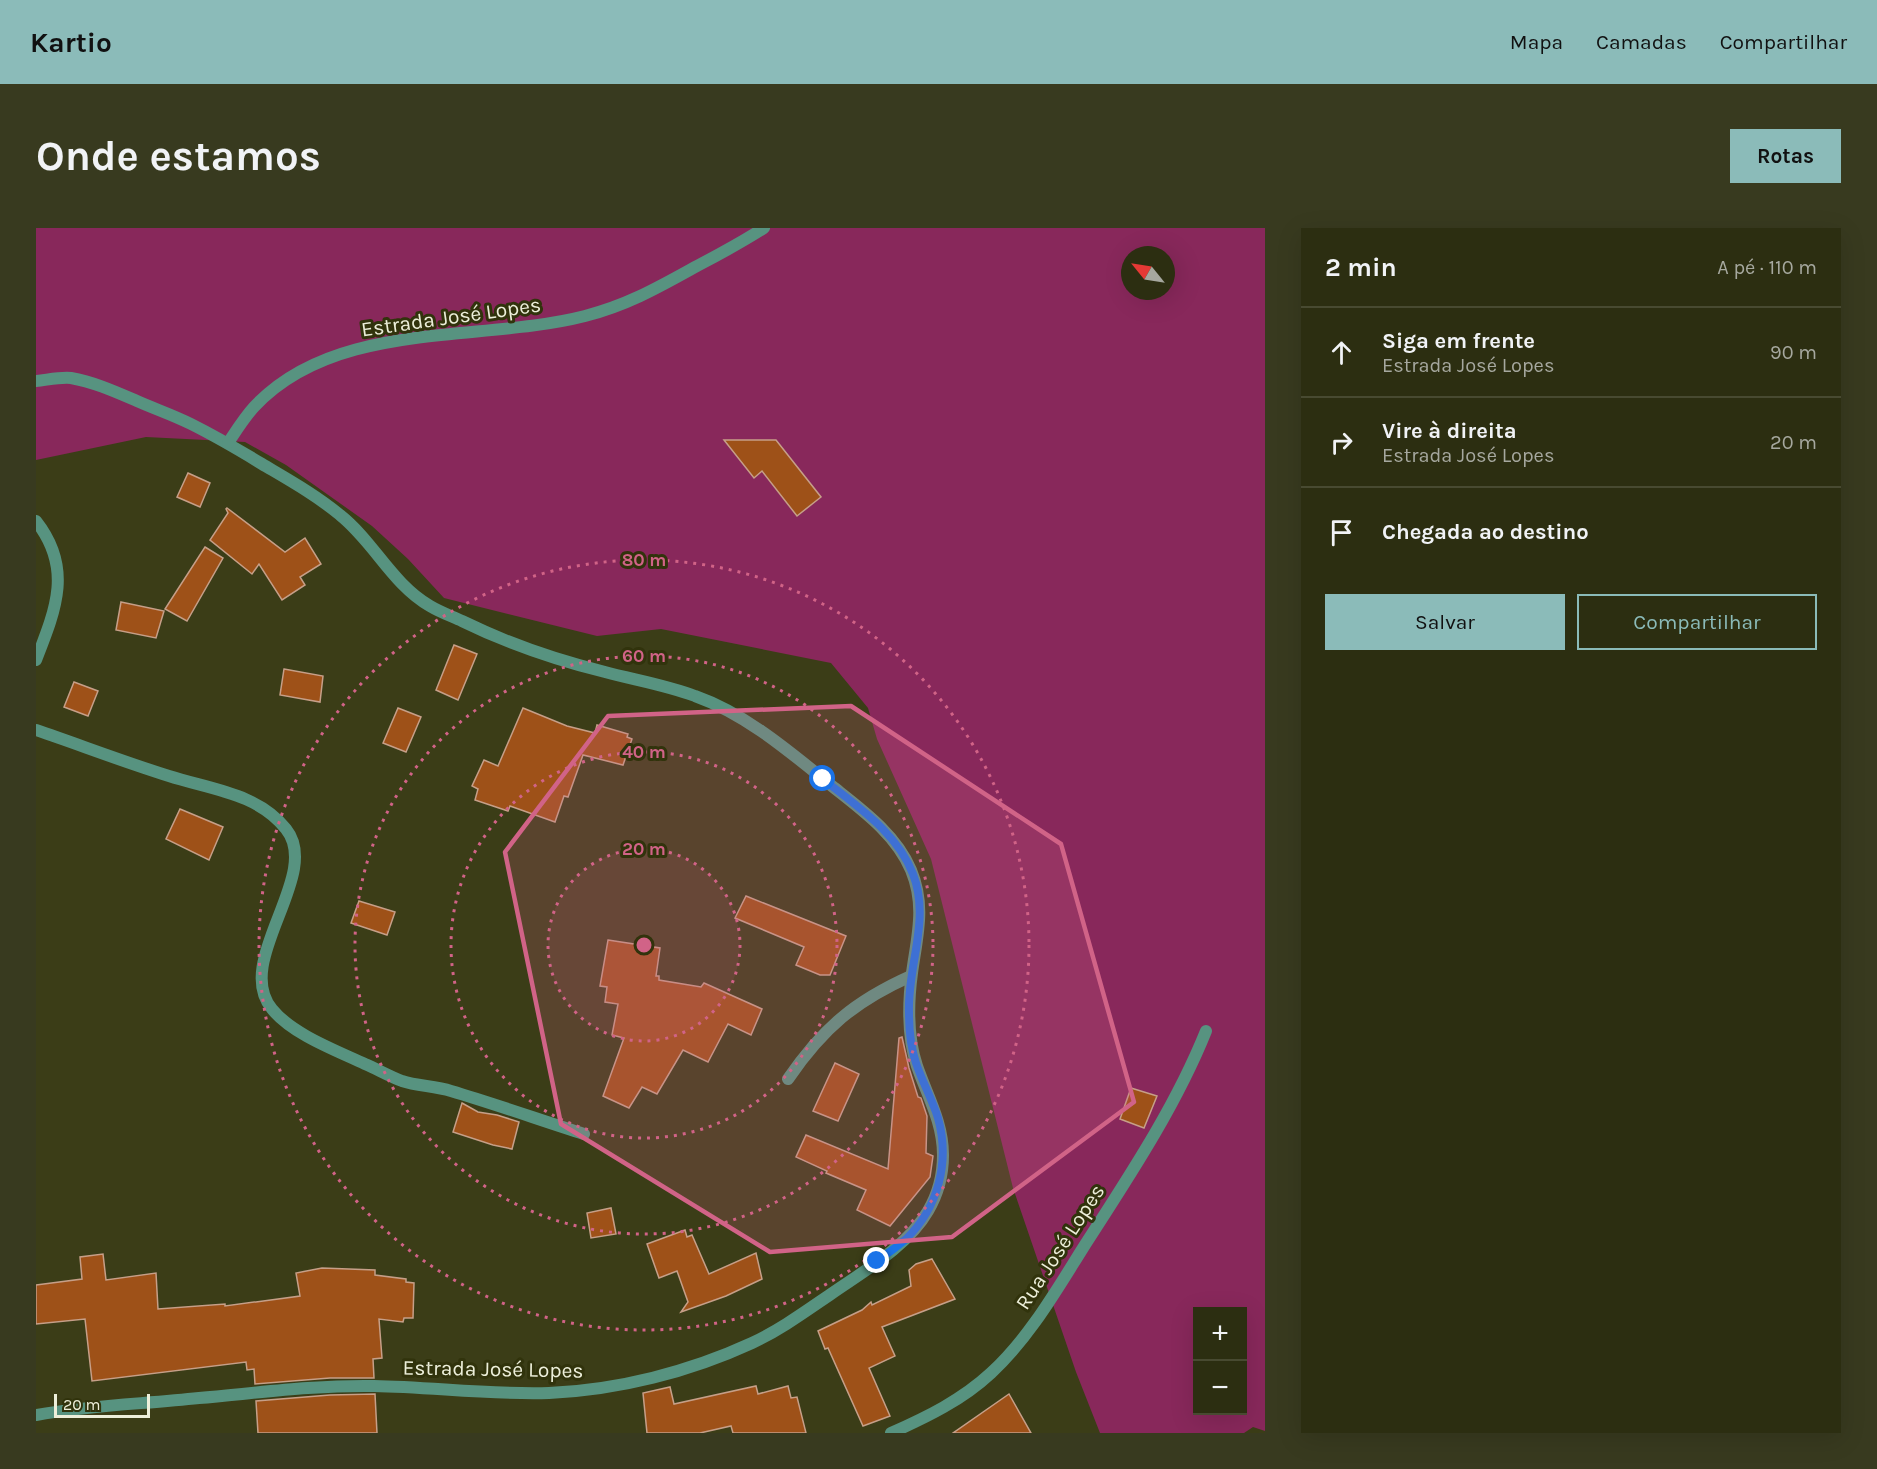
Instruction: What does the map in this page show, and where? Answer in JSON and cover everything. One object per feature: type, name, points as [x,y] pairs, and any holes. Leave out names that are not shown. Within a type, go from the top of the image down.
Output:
[{"type":"street","name":"Estrada José Lopes","points":[[36,1415],[89,1406],[328,1387],[375,1386],[450,1391],[544,1393],[624,1385],[717,1357],[762,1338],[847,1283],[906,1238],[928,1213],[940,1183],[943,1158],[938,1118],[915,1061],[910,1029],[911,976],[921,919],[913,874],[902,852],[888,834],[823,779],[750,724],[700,698],[678,690],[597,670],[514,644],[435,609],[408,590],[363,536],[343,517],[293,482],[228,443],[255,406],[279,385],[295,374],[347,352],[431,335],[540,324],[603,311],[650,293],[735,247],[764,228]]},
{"type":"street","points":[[36,381],[66,377],[99,386],[190,424],[228,443]]},
{"type":"street","points":[[36,521],[53,547],[58,567],[58,588],[51,620],[36,660]]},
{"type":"street","points":[[36,730],[169,776],[239,796],[260,806],[285,827],[293,838],[296,858],[262,970],[262,990],[270,1008],[284,1021],[331,1048],[403,1081],[449,1090],[584,1134]]},
{"type":"street","points":[[788,1079],[839,1018],[886,987],[911,976]]},
{"type":"street","name":"Rua José Lopes","points":[[891,1433],[926,1417],[968,1393],[993,1371],[1034,1323],[1116,1198],[1172,1102],[1206,1031]]},
{"type":"highlighted area","points":[[851,706],[1061,844],[1134,1102],[952,1237],[770,1252],[561,1124],[505,852],[608,716]]},
{"type":"shaded area","points":[[36,228],[1265,228],[1265,1431],[1253,1427],[1244,1433],[1100,1433],[1076,1372],[1013,1188],[931,859],[877,739],[868,708],[831,663],[661,629],[597,636],[444,598],[408,559],[372,526],[286,465],[245,442],[146,437],[36,460]]},
{"type":"building","points":[[724,440],[776,440],[821,497],[797,516],[762,471],[754,478]]},
{"type":"building","points":[[188,473],[210,483],[200,507],[177,497]]},
{"type":"building","points":[[227,508],[285,552],[305,538],[321,564],[300,577],[305,585],[282,600],[259,564],[252,574],[210,540],[228,513]]},
{"type":"building","points":[[205,547],[223,558],[187,621],[165,609]]},
{"type":"building","points":[[121,602],[164,611],[156,638],[116,630]]},
{"type":"building","points":[[454,645],[477,654],[458,700],[436,690]]},
{"type":"building","points":[[284,669],[323,676],[320,702],[280,695]]},
{"type":"building","points":[[74,682],[98,691],[88,716],[64,707]]},
{"type":"building","points":[[398,708],[421,717],[406,752],[383,743]]},
{"type":"building","points":[[523,708],[567,726],[595,733],[597,725],[628,734],[627,737],[632,739],[623,765],[583,755],[568,797],[564,796],[555,822],[510,806],[508,811],[475,800],[478,789],[472,786],[484,760],[498,766]]},
{"type":"building","points":[[180,809],[223,827],[209,860],[166,839]]},
{"type":"building","points":[[746,896],[846,936],[830,975],[820,975],[796,965],[804,947],[735,918]]},
{"type":"building","points":[[359,901],[395,912],[387,935],[351,923]]},
{"type":"building","points":[[608,940],[660,948],[656,976],[659,976],[659,980],[701,987],[704,983],[762,1009],[751,1035],[728,1024],[708,1062],[683,1050],[657,1094],[642,1087],[629,1108],[603,1096],[624,1038],[612,1035],[618,1004],[605,1002],[607,987],[600,986]]},
{"type":"building","points":[[902,1037],[918,1097],[921,1098],[927,1116],[926,1153],[933,1156],[930,1177],[890,1226],[857,1210],[866,1190],[796,1157],[806,1135],[888,1169],[899,1038]]},
{"type":"building","points":[[835,1063],[859,1074],[838,1121],[813,1111]]},
{"type":"building","points":[[1131,1088],[1157,1096],[1144,1128],[1120,1119]]},
{"type":"building","points":[[462,1103],[478,1112],[519,1122],[512,1149],[453,1132]]},
{"type":"building","points":[[611,1208],[616,1234],[591,1238],[587,1213]]},
{"type":"building","points":[[685,1230],[687,1237],[692,1235],[709,1274],[756,1253],[762,1279],[726,1296],[681,1312],[688,1302],[677,1271],[659,1278],[647,1244]]},
{"type":"building","points":[[103,1254],[106,1280],[156,1273],[158,1309],[225,1304],[225,1306],[300,1296],[296,1273],[322,1268],[375,1270],[375,1275],[406,1279],[406,1282],[414,1283],[413,1318],[404,1318],[403,1322],[379,1319],[382,1358],[373,1359],[374,1378],[330,1378],[255,1384],[254,1369],[247,1370],[246,1362],[92,1381],[85,1319],[36,1324],[36,1285],[82,1279],[80,1257]]},
{"type":"building","points":[[932,1259],[955,1299],[882,1327],[895,1356],[869,1368],[890,1416],[863,1426],[818,1331],[862,1310],[871,1302],[872,1305],[911,1286],[909,1270],[916,1264]]},
{"type":"building","points":[[756,1386],[758,1394],[788,1386],[791,1398],[797,1397],[806,1433],[733,1433],[731,1426],[700,1433],[647,1433],[643,1393],[670,1387],[674,1404]]},
{"type":"building","points":[[375,1394],[377,1433],[258,1433],[256,1401]]},
{"type":"building","points":[[1009,1394],[1031,1433],[953,1433]]},
{"type":"route","points":[[823,779],[888,834],[902,852],[913,874],[921,919],[911,976],[910,1029],[915,1061],[938,1118],[943,1158],[940,1183],[928,1213],[906,1238],[877,1261]]}]
